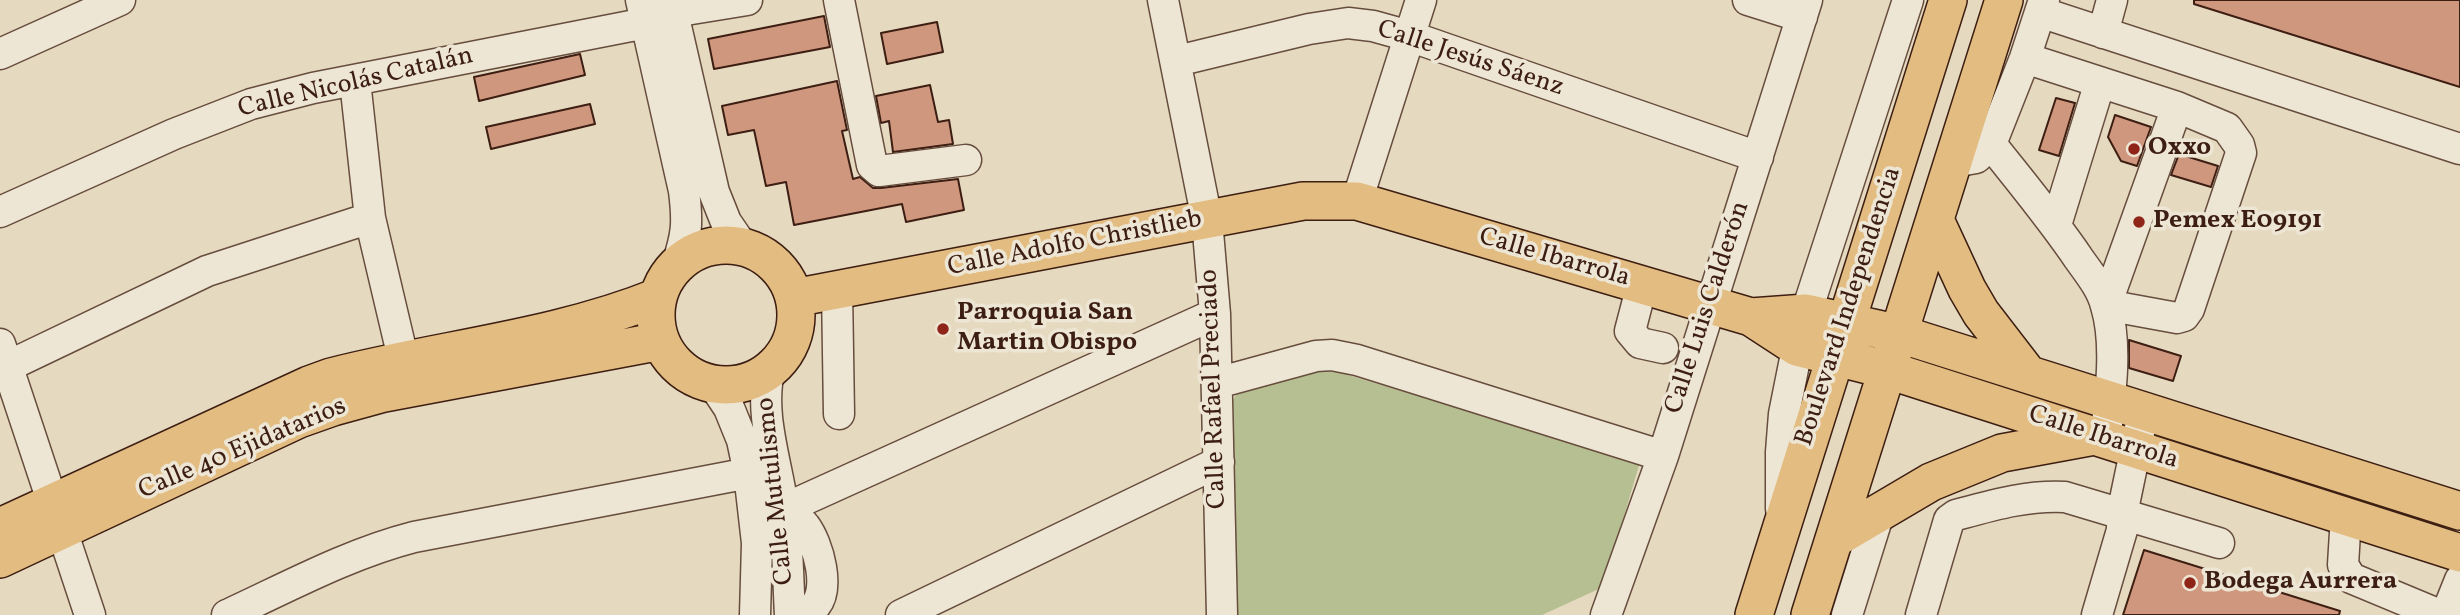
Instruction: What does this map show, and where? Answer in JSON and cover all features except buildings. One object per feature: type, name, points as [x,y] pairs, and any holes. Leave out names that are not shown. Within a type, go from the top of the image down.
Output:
[{"type":"main road","name":"Boulevard Independencia","points":[[1754,615],[1948,0]]},
{"type":"main road","name":"Boulevard Independencia","points":[[1810,615],[2004,0]]},
{"type":"main road","name":"Calle Adolfo Christlieb","points":[[794,298],[1303,201],[1357,201]]},
{"type":"main road","name":"Calle Ibarrola","points":[[1357,201],[1802,330],[1834,357],[1888,370],[2460,553]]},
{"type":"main road","points":[[1935,220],[1981,313],[2028,374]]},
{"type":"main road","points":[[720,245],[743,247],[761,254],[776,266],[787,281],[794,298],[796,320],[790,342],[779,361],[770,368],[748,381],[728,385],[713,384],[694,377],[667,355],[654,316],[658,297],[665,280],[677,265],[696,252],[720,245]]},
{"type":"main road","name":"Calle 40 Ejidatarios","points":[[0,527],[58,516],[299,419],[504,357],[658,297]]},
{"type":"main road","name":"Calle Ibarrola","points":[[1802,330],[1846,320],[1900,334],[2460,512]]},
{"type":"main road","name":"Calle 40 Ejidatarios","points":[[0,559],[58,516],[309,385],[360,369],[404,362],[504,357],[662,341]]},
{"type":"main road","points":[[1836,538],[1931,482],[2002,453],[2121,445]]},
{"type":"street","points":[[0,54],[120,0]]},
{"type":"street","name":"Calle Nicolás Catalán","points":[[0,212],[174,134],[251,104],[658,9],[747,0]]},
{"type":"street","points":[[839,0],[872,165],[879,172],[966,160]]},
{"type":"street","name":"Calle Rafael Preciado","points":[[1163,0],[1207,220],[1215,314],[1222,615]]},
{"type":"street","points":[[1357,201],[1421,0]]},
{"type":"street","points":[[1748,0],[1804,8]]},
{"type":"street","points":[[1781,528],[1784,414],[1802,330],[1908,0]]},
{"type":"street","points":[[2103,33],[2112,0]]},
{"type":"street","points":[[1953,162],[1976,158],[1990,144],[2025,58],[2042,6],[2103,33],[2460,149]]},
{"type":"street","name":"Calle Luis Calderón","points":[[1602,612],[1663,456],[1804,8]]},
{"type":"street","points":[[658,9],[714,192],[726,222],[743,247]]},
{"type":"street","points":[[658,9],[688,218],[687,235],[677,265]]},
{"type":"street","name":"Calle Jesús Sáenz","points":[[1177,61],[1309,29],[1348,23],[1373,26],[1758,157]]},
{"type":"street","points":[[2025,58],[2177,107],[2227,128],[2239,145],[2241,153],[2189,309],[2184,316],[2177,318],[2106,305]]},
{"type":"street","points":[[355,81],[370,218],[404,362]]},
{"type":"street","points":[[2056,225],[2100,82]]},
{"type":"street","points":[[2106,305],[2177,107]]},
{"type":"street","points":[[1990,144],[2056,225],[2090,275],[2106,305],[2111,339],[2138,409],[2121,445],[2125,520],[2097,615]]},
{"type":"street","points":[[90,615],[2,360],[207,271],[370,218]]},
{"type":"street","points":[[1642,285],[1630,331],[1640,344],[1663,348]]},
{"type":"street","points":[[837,290],[839,414]]},
{"type":"street","points":[[798,615],[813,608],[820,597],[822,565],[813,538],[803,524],[784,509],[1215,314]]},
{"type":"street","points":[[1217,383],[1305,359],[1332,355],[1357,360],[1663,456]]},
{"type":"street","name":"Calle Mutulismo","points":[[770,368],[765,386],[766,406],[784,509],[790,615]]},
{"type":"street","name":"Calle Mutulismo","points":[[713,384],[729,408],[742,440],[749,473],[757,543],[755,615]]},
{"type":"street","points":[[2121,445],[2138,409]]},
{"type":"street","points":[[901,615],[1219,463]]},
{"type":"street","points":[[227,615],[384,545],[427,534],[749,473]]},
{"type":"street","points":[[1921,615],[1950,520],[1956,514],[2014,500],[2065,496],[2125,520],[2219,543]]},
{"type":"street","points":[[1847,615],[1879,513]]},
{"type":"street","points":[[2346,516],[2343,565],[2351,578],[2440,615]]},
{"type":"street","points":[[2446,615],[2460,579]]},
{"type":"green space","points":[[1328,369],[1640,462],[1603,587],[1542,615],[1237,615],[1229,406],[1239,390]]},
{"type":"place","name":"Oxxo","points":[[2134,149]]},
{"type":"place","name":"Pemex E09191","points":[[2139,222]]},
{"type":"place","name":"Parroquia San Martin Obispo","points":[[943,329]]},
{"type":"place","name":"Bodega Aurrera","points":[[2190,583]]}]
